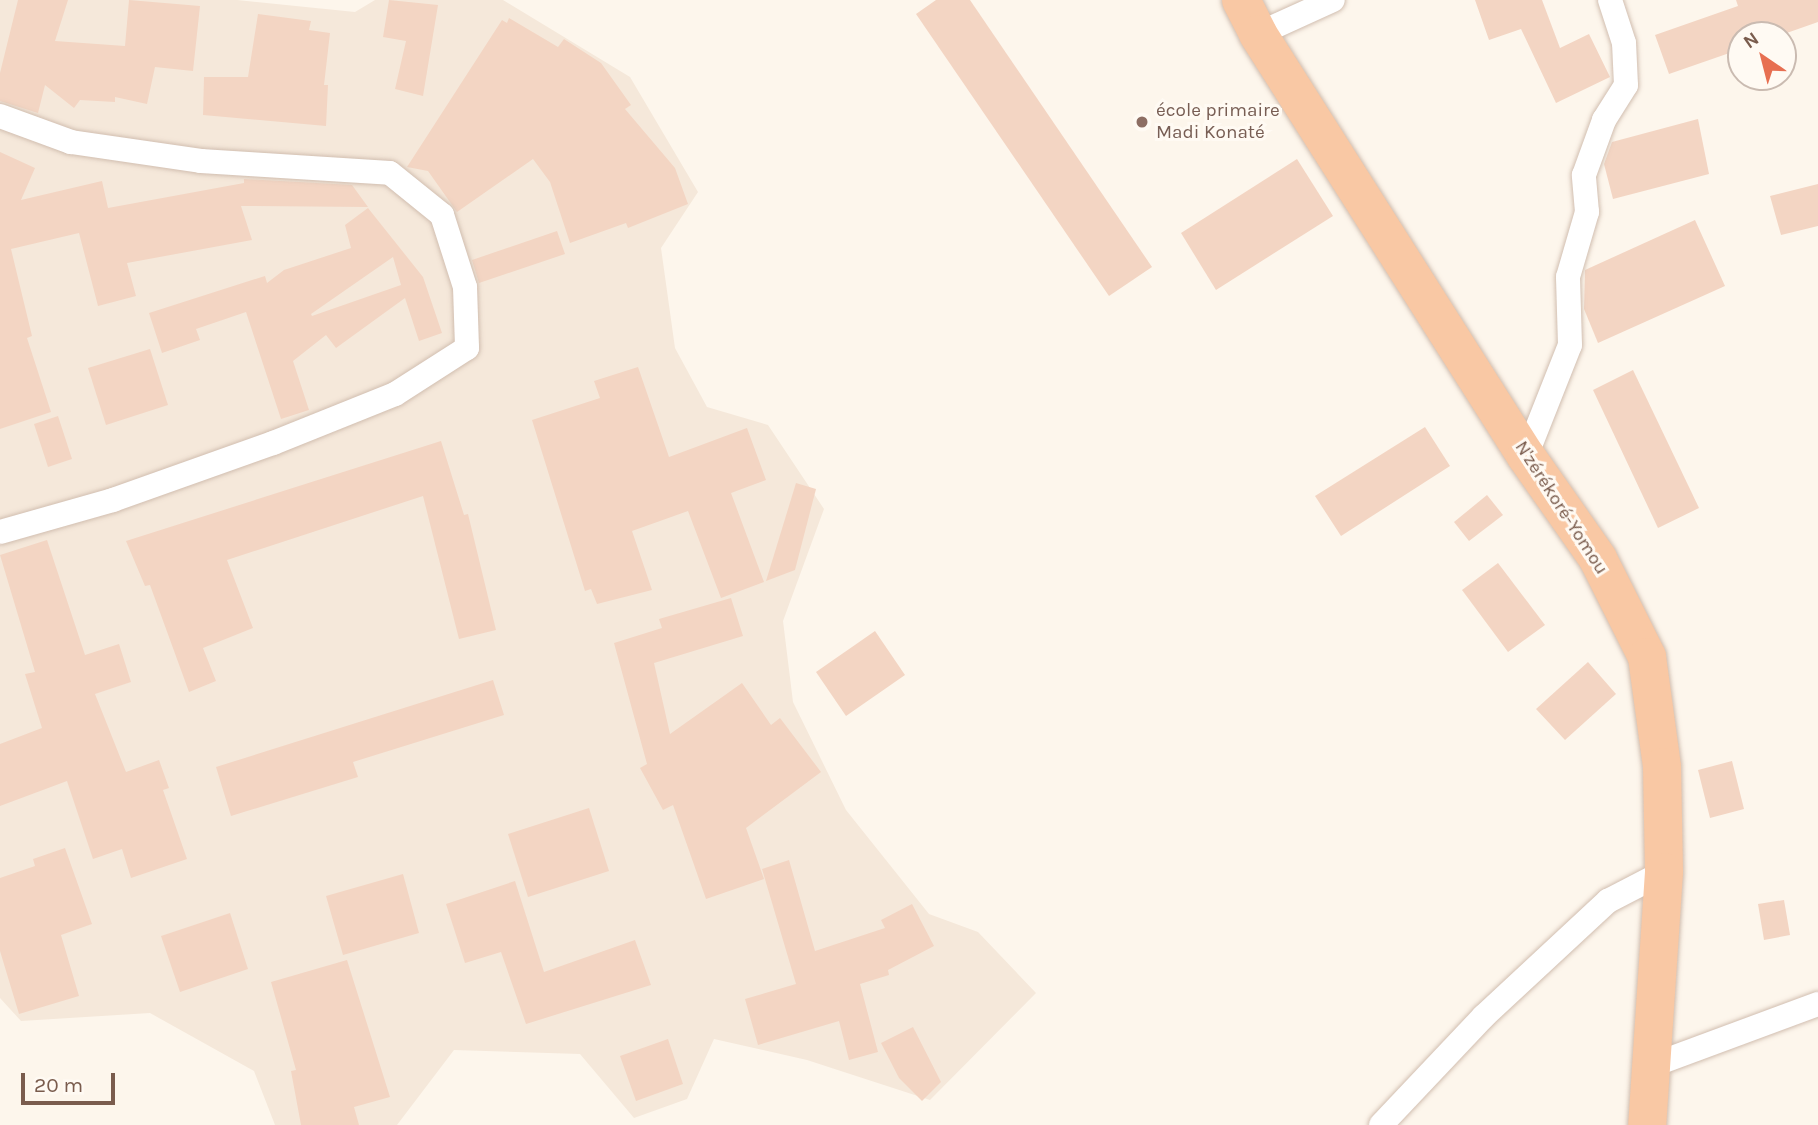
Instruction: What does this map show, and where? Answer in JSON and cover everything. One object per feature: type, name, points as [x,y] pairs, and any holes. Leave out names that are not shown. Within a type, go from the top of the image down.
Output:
[{"type":"highway","name":"N'zérékoré-Yomou","points":[[1241,0],[1258,34],[1526,456],[1598,559],[1647,657],[1662,767],[1664,872],[1647,1125]]},
{"type":"street","points":[[1258,34],[1334,0]]},
{"type":"street","points":[[1526,456],[1570,345],[1569,277],[1587,212],[1584,175],[1604,120],[1626,85],[1624,43],[1610,0]]},
{"type":"street","points":[[0,116],[71,142],[201,160],[390,173],[442,215],[465,287],[467,348],[395,394],[272,443],[113,500],[0,532]]},
{"type":"street","points":[[1381,1125],[1483,1017],[1608,901],[1664,872]]},
{"type":"street","points":[[1653,1065],[1818,1004]]},
{"type":"shaded area","points":[[0,0],[237,0],[355,12],[375,0],[503,0],[630,77],[698,192],[661,248],[675,348],[707,407],[768,425],[824,509],[783,621],[793,702],[846,810],[929,914],[978,932],[1036,993],[930,1100],[807,1060],[714,1039],[687,1099],[634,1118],[580,1054],[454,1050],[397,1125],[275,1125],[254,1071],[150,1013],[21,1021],[0,998]]},
{"type":"building","points":[[18,0],[68,0],[55,41],[125,46],[129,0],[200,6],[193,71],[155,67],[147,104],[115,97],[115,102],[80,100],[74,108],[45,85],[38,113],[0,101],[0,73]]},
{"type":"building","points":[[389,0],[438,5],[423,96],[395,89],[406,41],[383,37]]},
{"type":"building","points":[[936,0],[970,0],[1152,267],[1109,296],[916,14]]},
{"type":"building","points":[[1475,0],[1542,0],[1560,48],[1589,34],[1610,77],[1556,103],[1521,29],[1489,40]]},
{"type":"building","points":[[1736,0],[1818,0],[1818,22],[1797,29],[1797,21],[1727,21],[1727,54],[1669,74],[1655,35],[1738,6]]},
{"type":"building","points":[[258,14],[311,21],[309,30],[330,33],[324,85],[328,85],[326,126],[203,115],[204,77],[248,77]]},
{"type":"building","points":[[509,18],[558,47],[564,39],[601,63],[631,105],[625,109],[675,168],[688,204],[628,228],[626,223],[570,243],[550,182],[533,159],[457,212],[428,171],[407,167],[502,20],[507,23]]},
{"type":"building","points":[[1698,119],[1709,174],[1613,199],[1604,164],[1612,142]]},
{"type":"building","points":[[0,152],[35,168],[21,200],[102,181],[108,208],[244,183],[244,179],[352,185],[368,207],[241,206],[252,240],[127,263],[136,296],[98,306],[79,233],[11,249],[32,336],[27,338],[51,412],[0,429]]},
{"type":"building","points":[[1297,159],[1333,216],[1216,290],[1181,233]]},
{"type":"building","points":[[1818,184],[1818,226],[1781,235],[1770,196]]},
{"type":"building","points":[[368,208],[423,277],[442,333],[419,341],[405,298],[336,348],[326,335],[293,361],[309,410],[281,419],[246,312],[196,329],[200,340],[162,353],[149,313],[265,276],[267,283],[284,270],[351,248],[345,225]],"holes":[[[393,257],[401,285],[312,316],[311,314]]]},
{"type":"building","points":[[1695,220],[1725,286],[1598,343],[1584,309],[1585,270]]},
{"type":"building","points":[[557,231],[565,254],[479,283],[472,260]]},
{"type":"building","points":[[150,349],[168,405],[106,425],[88,368]]},
{"type":"building","points":[[638,367],[669,457],[747,428],[766,480],[731,493],[764,582],[721,598],[688,511],[632,531],[652,590],[597,604],[591,589],[585,591],[532,420],[600,398],[594,381]]},
{"type":"building","points":[[1633,370],[1699,508],[1658,528],[1593,390]]},
{"type":"building","points":[[58,416],[72,459],[48,467],[34,424]]},
{"type":"building","points":[[1425,427],[1450,466],[1341,536],[1315,496]]},
{"type":"building","points":[[441,441],[464,515],[468,514],[496,630],[459,639],[423,496],[227,560],[253,628],[203,648],[216,681],[189,692],[150,585],[145,586],[126,541]]},
{"type":"building","points":[[796,483],[816,489],[795,570],[766,581]]},
{"type":"building","points":[[1487,495],[1503,515],[1469,541],[1454,522]]},
{"type":"building","points":[[47,540],[85,655],[119,644],[131,682],[95,694],[126,772],[159,760],[169,788],[163,790],[187,859],[131,878],[122,849],[93,859],[67,781],[0,806],[0,744],[42,728],[25,674],[35,672],[0,555]]},
{"type":"building","points":[[1498,563],[1545,625],[1508,652],[1462,590]]},
{"type":"building","points":[[731,598],[743,636],[654,663],[670,734],[742,683],[771,725],[780,718],[821,772],[746,828],[764,879],[706,899],[673,805],[663,810],[640,768],[647,764],[614,643],[662,628],[659,619]]},
{"type":"building","points":[[875,631],[905,675],[846,716],[816,672]]},
{"type":"building","points":[[1588,662],[1616,694],[1565,740],[1536,709]]},
{"type":"building","points":[[493,680],[504,715],[353,762],[358,777],[231,816],[216,767]]},
{"type":"building","points":[[1732,761],[1744,809],[1710,818],[1698,770]]},
{"type":"building","points":[[589,808],[609,871],[528,897],[508,834]]},
{"type":"building","points":[[65,848],[92,924],[61,935],[79,996],[19,1014],[0,951],[0,878],[35,866],[33,859]]},
{"type":"building","points":[[789,860],[815,951],[885,928],[881,920],[912,904],[934,946],[888,970],[889,975],[860,984],[878,1052],[849,1060],[839,1021],[758,1045],[745,999],[796,984],[762,869]]},
{"type":"building","points":[[403,874],[419,933],[343,955],[326,896]]},
{"type":"building","points":[[515,881],[544,972],[635,940],[651,985],[526,1024],[501,952],[465,963],[446,904]]},
{"type":"building","points":[[1784,900],[1790,935],[1764,940],[1758,904]]},
{"type":"building","points":[[230,913],[248,969],[180,992],[161,936]]},
{"type":"building","points":[[347,960],[390,1097],[354,1107],[359,1125],[301,1125],[291,1071],[296,1070],[271,982]]},
{"type":"building","points":[[913,1027],[941,1082],[922,1101],[899,1078],[881,1043]]},
{"type":"building","points":[[668,1039],[683,1084],[636,1101],[620,1056]]},
{"type":"place","name":"école primaire Madi Konaté","points":[[1142,122]]}]
